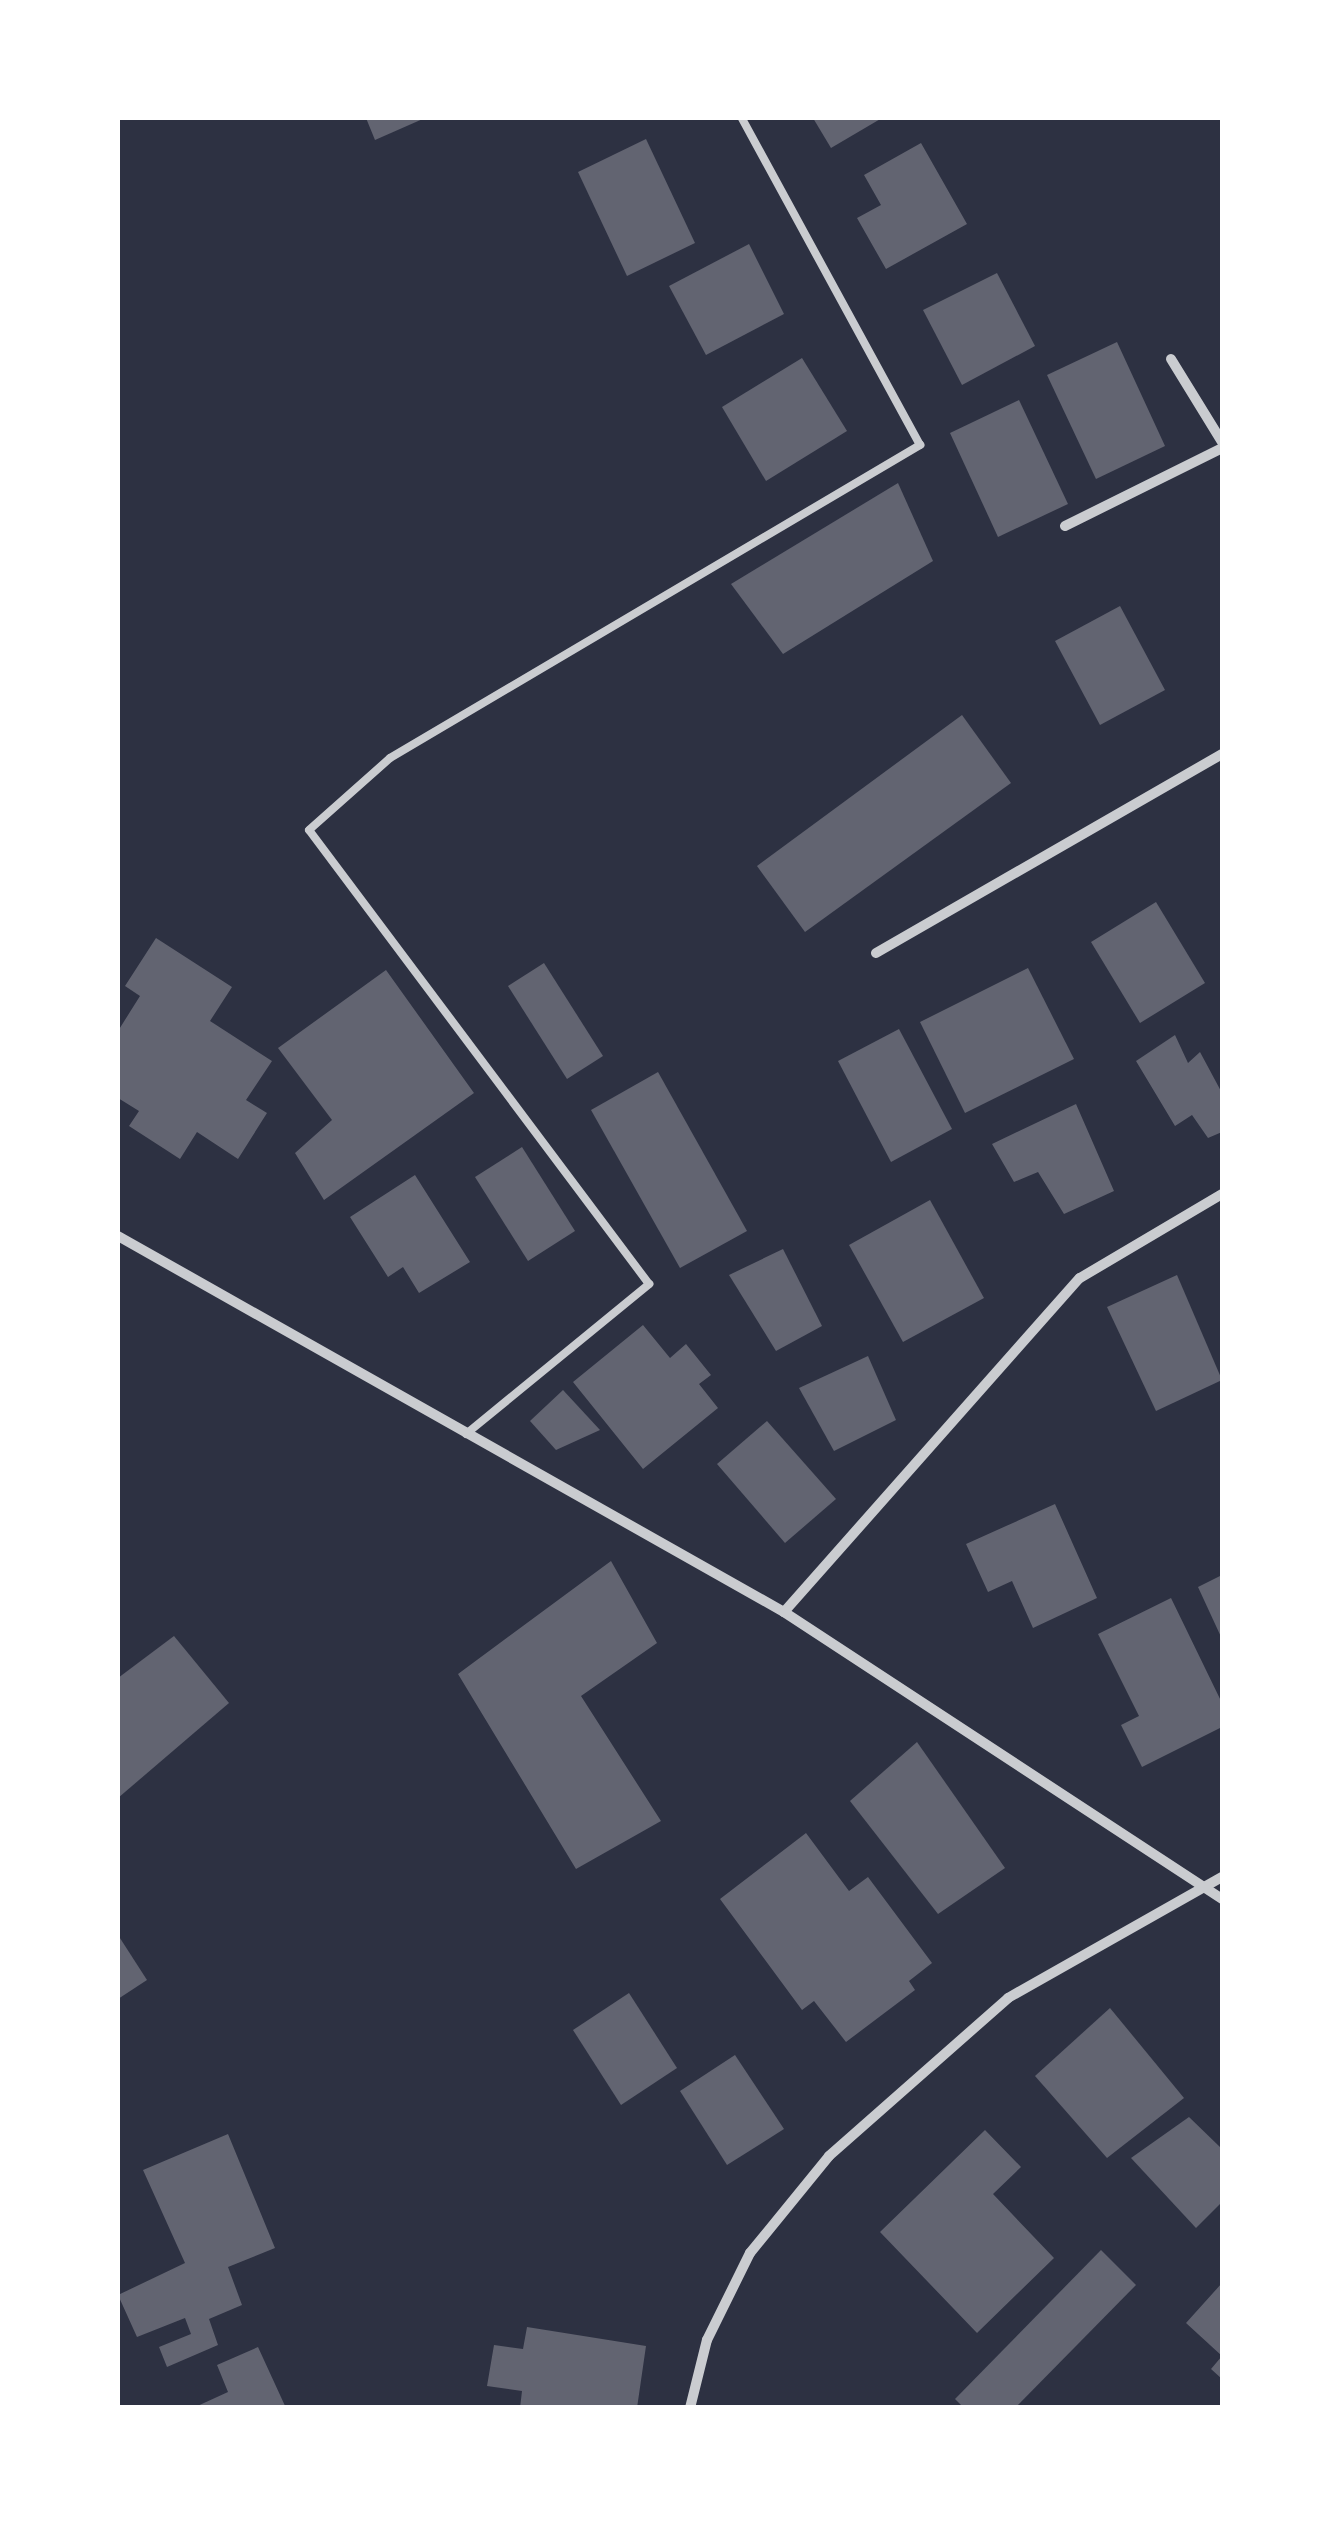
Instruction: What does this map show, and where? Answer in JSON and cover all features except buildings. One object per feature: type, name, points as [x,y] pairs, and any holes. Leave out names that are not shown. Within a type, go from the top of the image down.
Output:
[{"type":"street","points":[[1066,526],[1222,445],[1171,360]]},
{"type":"street","points":[[876,953],[1222,754]]},
{"type":"street","points":[[784,1612],[1080,1278],[1222,1194]]},
{"type":"street","points":[[118,1236],[464,1436],[784,1612],[1206,1884],[1222,1900]]},
{"type":"street","points":[[690,2408],[707,2340],[750,2253],[829,2156],[1008,1998],[1222,1877]]},
{"type":"lane","points":[[464,1436],[649,1284],[309,830],[390,758],[920,445],[742,118]]}]
